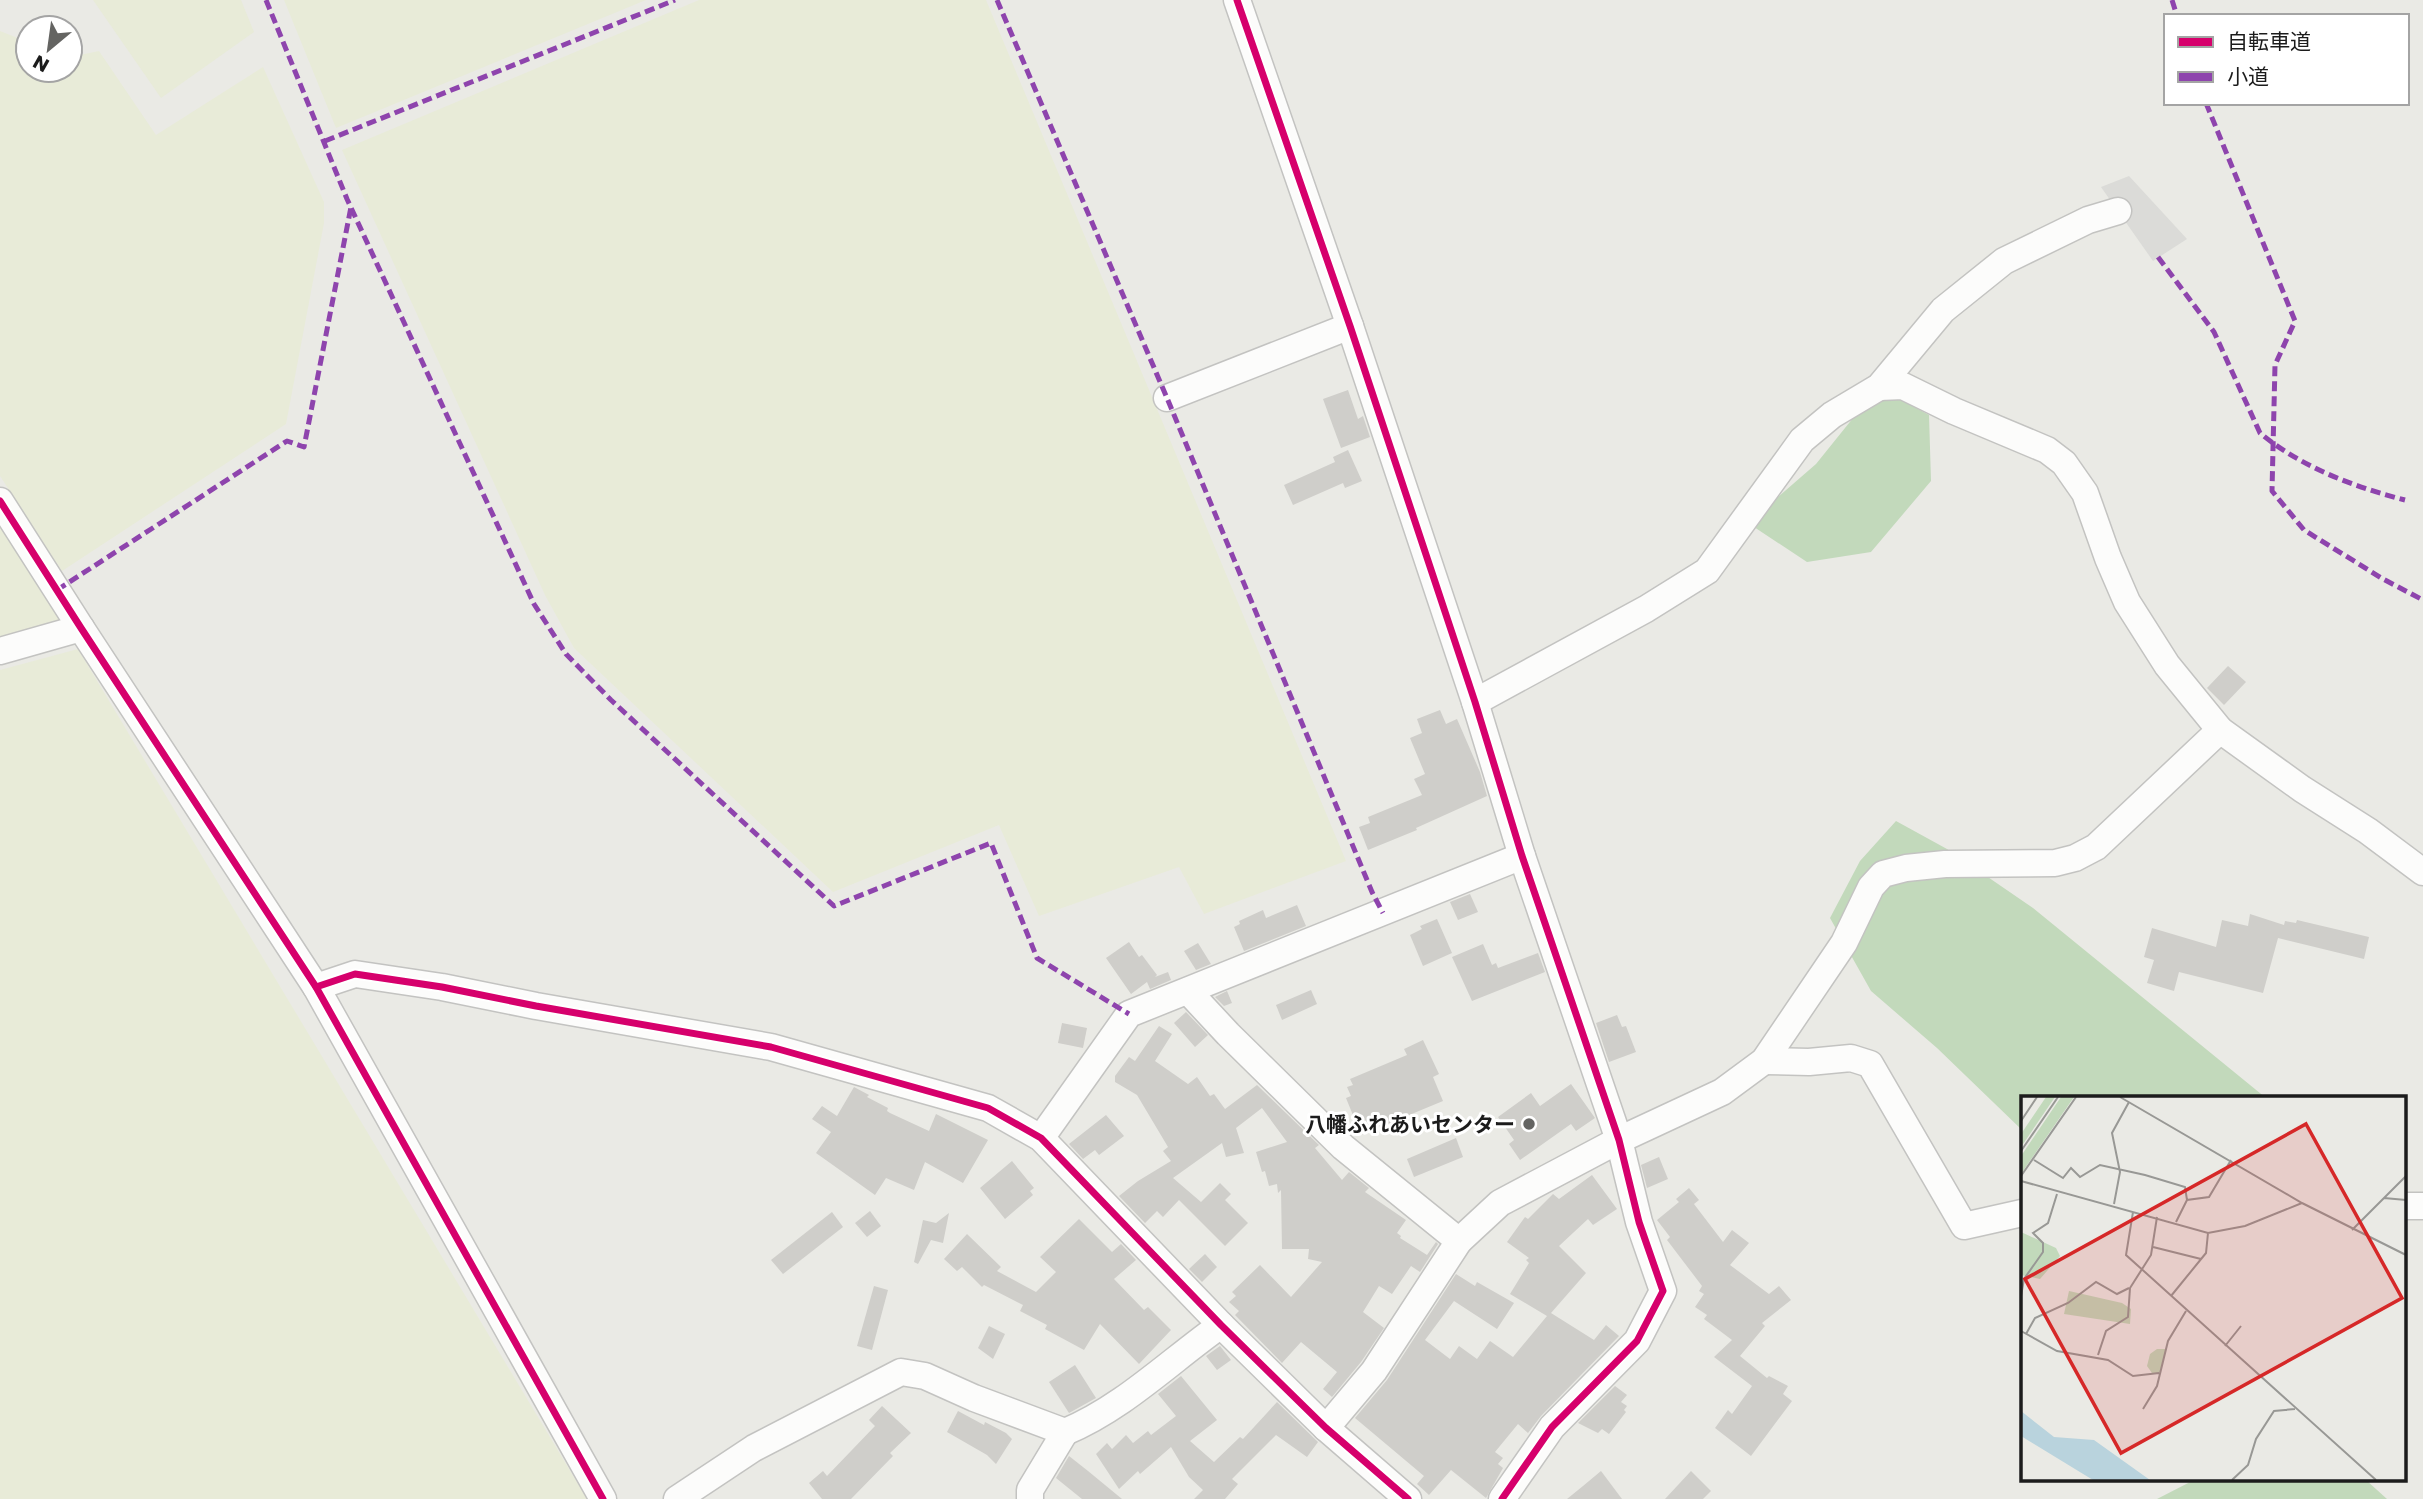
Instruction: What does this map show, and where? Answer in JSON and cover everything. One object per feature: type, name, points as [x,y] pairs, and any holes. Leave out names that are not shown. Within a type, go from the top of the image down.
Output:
[{"type":"street","points":[[1237,0],[1350,326],[1475,702],[1522,856],[1619,1140],[1639,1222],[1663,1291],[1637,1341],[1552,1427],[1502,1499]]},
{"type":"street","points":[[1475,702],[1646,609],[1707,571],[1802,440],[1832,415],[1879,387],[1943,310],[2004,261],[2088,220],[2118,211]]},
{"type":"street","points":[[1167,398],[1350,326]]},
{"type":"street","points":[[1879,387],[1903,386],[1954,411],[2047,450],[2064,463],[2085,493],[2108,558],[2127,601],[2167,665],[2220,730],[2302,789],[2368,831],[2423,873]]},
{"type":"street","points":[[0,501],[80,628],[316,987],[603,1499]]},
{"type":"street","points":[[0,652],[80,628]]},
{"type":"street","points":[[1326,1428],[1374,1371],[1459,1241],[1500,1203],[1619,1140],[1721,1092],[1764,1061],[1844,943],[1866,896],[1883,874],[1906,868],[1945,864],[2055,863],[2075,858],[2096,847],[2220,730]]},
{"type":"street","points":[[1041,1138],[1129,1014],[1522,856]]},
{"type":"street","points":[[316,987],[355,974],[442,987],[771,1047],[988,1108],[1041,1138],[1221,1325],[1326,1428],[1408,1499]]},
{"type":"street","points":[[1188,991],[1343,1147],[1459,1241]]},
{"type":"street","points":[[1764,1061],[1810,1062],[1851,1058],[1870,1064],[1964,1226],[2021,1213]]},
{"type":"street","points":[[1030,1499],[1030,1490],[1065,1432],[1091,1421],[1115,1406],[1221,1325]]},
{"type":"street","points":[[677,1499],[754,1448],[901,1371],[925,1376],[974,1398],[1065,1432]]},
{"type":"green space","points":[[93,0],[241,0],[254,32],[161,98]]},
{"type":"green space","points":[[284,0],[646,0],[336,128]]},
{"type":"green space","points":[[699,0],[986,0],[1346,861],[1204,914],[1179,867],[1039,916],[999,825],[833,892],[574,648],[545,595],[342,150]]},
{"type":"green space","points":[[0,31],[14,36],[14,84],[84,84],[84,54],[99,51],[156,135],[263,67],[324,202],[324,223],[286,424],[62,571],[0,476]]},
{"type":"green space","points":[[1878,387],[1929,415],[1931,481],[1871,552],[1807,562],[1748,523],[1816,464]]},
{"type":"green space","points":[[0,524],[65,624],[0,641]]},
{"type":"green space","points":[[78,649],[587,1499],[0,1499],[0,670]]},
{"type":"green space","points":[[1896,821],[1947,849],[2033,908],[2264,1096],[2021,1096],[2021,1129],[1937,1048],[1871,991],[1830,918],[1860,861]]},
{"type":"green space","points":[[2190,1482],[2368,1482],[2387,1499],[2157,1499]]},
{"type":"shaded area","points":[[2129,176],[2187,239],[2153,261],[2101,187]]},
{"type":"building","points":[[1348,390],[1358,419],[1363,416],[1370,437],[1341,448],[1323,399]]},
{"type":"building","points":[[1348,450],[1362,481],[1345,488],[1343,483],[1293,505],[1284,485],[1335,462],[1333,457]]},
{"type":"building","points":[[2228,666],[2246,682],[2224,705],[2207,688]]},
{"type":"building","points":[[1440,710],[1446,724],[1457,719],[1480,772],[1487,796],[1368,850],[1359,827],[1370,823],[1368,817],[1422,795],[1414,779],[1425,774],[1410,738],[1422,733],[1417,719]]},
{"type":"building","points":[[1470,894],[1478,912],[1458,920],[1450,902]]},
{"type":"building","points":[[1297,905],[1306,926],[1244,951],[1234,927],[1240,924],[1239,921],[1263,910],[1266,918]]},
{"type":"building","points":[[2250,914],[2284,925],[2285,921],[2296,923],[2297,920],[2369,937],[2364,959],[2278,938],[2263,993],[2179,972],[2174,991],[2147,983],[2154,960],[2144,957],[2152,928],[2216,947],[2222,920],[2248,926]]},
{"type":"building","points":[[1437,919],[1452,953],[1423,966],[1410,935],[1422,929],[1420,926]]},
{"type":"building","points":[[1129,942],[1157,975],[1155,977],[1168,972],[1171,980],[1150,989],[1147,982],[1131,994],[1106,958]]},
{"type":"building","points":[[1198,943],[1211,964],[1196,970],[1184,951]]},
{"type":"building","points":[[1483,944],[1492,965],[1496,963],[1498,968],[1538,953],[1545,972],[1472,1001],[1452,957]]},
{"type":"building","points":[[1311,990],[1317,1004],[1282,1020],[1276,1005]]},
{"type":"building","points":[[1227,991],[1232,1003],[1224,1006],[1215,997]]},
{"type":"building","points":[[1186,1012],[1208,1035],[1195,1047],[1174,1023]]},
{"type":"building","points":[[1617,1015],[1622,1027],[1626,1026],[1636,1052],[1609,1062],[1596,1023]]},
{"type":"building","points":[[1062,1023],[1087,1028],[1083,1048],[1058,1043]]},
{"type":"building","points":[[1159,1026],[1172,1034],[1155,1061],[1188,1084],[1197,1077],[1210,1096],[1214,1094],[1225,1109],[1257,1085],[1319,1145],[1315,1148],[1342,1180],[1349,1172],[1369,1188],[1365,1192],[1406,1220],[1397,1233],[1400,1238],[1427,1255],[1436,1242],[1438,1244],[1420,1272],[1411,1266],[1392,1294],[1379,1286],[1363,1312],[1384,1328],[1332,1397],[1323,1389],[1337,1372],[1301,1342],[1282,1363],[1235,1315],[1239,1311],[1229,1302],[1236,1296],[1232,1292],[1260,1265],[1291,1297],[1322,1262],[1308,1259],[1309,1249],[1282,1249],[1281,1190],[1278,1193],[1277,1184],[1269,1186],[1256,1152],[1287,1142],[1262,1108],[1236,1128],[1244,1153],[1226,1157],[1222,1143],[1173,1178],[1201,1202],[1220,1183],[1231,1194],[1225,1200],[1248,1223],[1225,1246],[1179,1200],[1163,1217],[1157,1211],[1145,1223],[1119,1196],[1171,1161],[1163,1151],[1168,1147],[1137,1095],[1115,1082],[1115,1076],[1129,1057],[1135,1061]]},
{"type":"building","points":[[1423,1040],[1439,1074],[1433,1077],[1443,1101],[1361,1135],[1346,1098],[1351,1096],[1347,1087],[1353,1085],[1350,1079],[1407,1055],[1404,1049]]},
{"type":"building","points":[[1571,1084],[1595,1118],[1576,1131],[1571,1124],[1520,1160],[1509,1144],[1514,1140],[1498,1117],[1531,1093],[1540,1106]]},
{"type":"building","points":[[854,1087],[888,1108],[890,1113],[929,1131],[936,1114],[988,1140],[963,1183],[925,1162],[914,1190],[886,1178],[875,1195],[816,1153],[831,1132],[812,1119],[822,1106],[837,1116]]},
{"type":"building","points":[[1106,1115],[1124,1136],[1099,1155],[1095,1150],[1083,1159],[1069,1144]]},
{"type":"building","points":[[1456,1138],[1463,1157],[1414,1177],[1407,1159]]},
{"type":"building","points":[[1659,1157],[1668,1179],[1647,1188],[1641,1165]]},
{"type":"building","points":[[1012,1161],[1034,1188],[1030,1191],[1033,1195],[1005,1219],[980,1188]]},
{"type":"building","points":[[1592,1175],[1617,1209],[1593,1225],[1588,1219],[1559,1246],[1586,1273],[1551,1313],[1594,1340],[1606,1325],[1619,1336],[1541,1416],[1528,1433],[1518,1424],[1495,1452],[1503,1458],[1498,1464],[1503,1468],[1486,1498],[1451,1470],[1429,1495],[1417,1484],[1424,1476],[1355,1418],[1387,1380],[1456,1274],[1475,1286],[1477,1282],[1514,1303],[1497,1329],[1454,1301],[1425,1340],[1450,1359],[1459,1346],[1477,1359],[1490,1341],[1513,1357],[1547,1316],[1510,1294],[1529,1263],[1526,1260],[1529,1258],[1507,1242],[1525,1217],[1528,1219],[1553,1194],[1559,1199]]},
{"type":"building","points":[[1689,1188],[1699,1200],[1694,1204],[1723,1242],[1732,1230],[1749,1243],[1730,1265],[1769,1294],[1779,1286],[1791,1300],[1762,1323],[1765,1326],[1740,1356],[1767,1378],[1769,1376],[1788,1386],[1783,1394],[1792,1401],[1751,1456],[1715,1428],[1728,1410],[1732,1414],[1752,1386],[1714,1357],[1732,1340],[1704,1319],[1707,1315],[1695,1307],[1704,1294],[1699,1291],[1702,1286],[1667,1240],[1670,1237],[1657,1220],[1679,1202],[1676,1199]]},
{"type":"building","points":[[870,1211],[881,1226],[867,1237],[855,1223]]},
{"type":"building","points":[[832,1212],[843,1227],[783,1274],[771,1260]]},
{"type":"building","points":[[949,1213],[943,1243],[931,1240],[918,1264],[914,1262],[923,1220],[936,1223]]},
{"type":"building","points":[[1079,1219],[1112,1252],[1121,1244],[1136,1260],[1114,1279],[1144,1310],[1148,1307],[1171,1330],[1139,1364],[1100,1324],[1084,1350],[1045,1329],[1047,1325],[1020,1311],[1023,1305],[984,1285],[982,1287],[962,1267],[957,1271],[944,1259],[967,1234],[1001,1267],[997,1271],[1036,1292],[1056,1272],[1040,1257]]},
{"type":"building","points":[[1205,1254],[1217,1267],[1202,1282],[1189,1269]]},
{"type":"building","points":[[874,1286],[888,1290],[872,1350],[857,1346]]},
{"type":"building","points":[[989,1326],[1005,1334],[993,1359],[978,1348]]},
{"type":"building","points":[[1220,1346],[1231,1360],[1217,1370],[1206,1356]]},
{"type":"building","points":[[1075,1365],[1096,1398],[1069,1413],[1049,1382]]},
{"type":"building","points":[[1181,1376],[1217,1420],[1190,1441],[1214,1462],[1240,1437],[1243,1439],[1277,1402],[1318,1442],[1307,1457],[1276,1435],[1232,1479],[1238,1484],[1225,1499],[1194,1499],[1203,1490],[1189,1477],[1171,1447],[1119,1489],[1096,1454],[1107,1443],[1112,1449],[1126,1435],[1133,1443],[1148,1431],[1151,1435],[1176,1416],[1158,1394]]},
{"type":"building","points":[[1615,1386],[1627,1395],[1621,1402],[1627,1406],[1624,1410],[1626,1412],[1609,1434],[1602,1429],[1598,1433],[1578,1423]]},
{"type":"building","points":[[882,1406],[911,1433],[890,1453],[893,1456],[851,1499],[822,1499],[809,1483],[823,1471],[827,1476],[875,1426],[869,1420]]},
{"type":"building","points":[[958,1411],[984,1425],[985,1422],[1012,1439],[996,1464],[987,1455],[947,1432]]},
{"type":"building","points":[[1069,1456],[1122,1499],[1082,1499],[1056,1478]]},
{"type":"building","points":[[1601,1471],[1622,1499],[1567,1499],[1583,1486]]},
{"type":"building","points":[[1691,1471],[1711,1491],[1703,1499],[1665,1499]]},
{"type":"marked path","points":[[266,0],[347,199],[534,604],[566,654],[611,700],[834,906],[991,843],[1037,958],[1129,1014]]},
{"type":"marked path","points":[[325,141],[675,0]]},
{"type":"marked path","points":[[997,0],[1383,913]]},
{"type":"marked path","points":[[2172,0],[2176,14]]},
{"type":"marked path","points":[[2207,105],[2295,321],[2275,365],[2272,491],[2304,530],[2383,579],[2423,600]]},
{"type":"marked path","points":[[57,590],[287,441],[304,447],[351,207]]},
{"type":"marked path","points":[[2158,257],[2214,332],[2260,433],[2310,466],[2367,489],[2405,500]]},
{"type":"cycle path","points":[[1237,0],[1350,326],[1475,702],[1522,856],[1619,1140],[1639,1222],[1663,1291],[1637,1341],[1552,1427],[1502,1499]]},
{"type":"cycle path","points":[[0,501],[316,987],[603,1499]]},
{"type":"cycle path","points":[[316,987],[355,974],[442,987],[771,1047],[988,1108],[1041,1138],[1221,1325],[1326,1428],[1408,1499]]},
{"type":"place","name":"八幡ふれあいセンター","points":[[1529,1124]]}]
